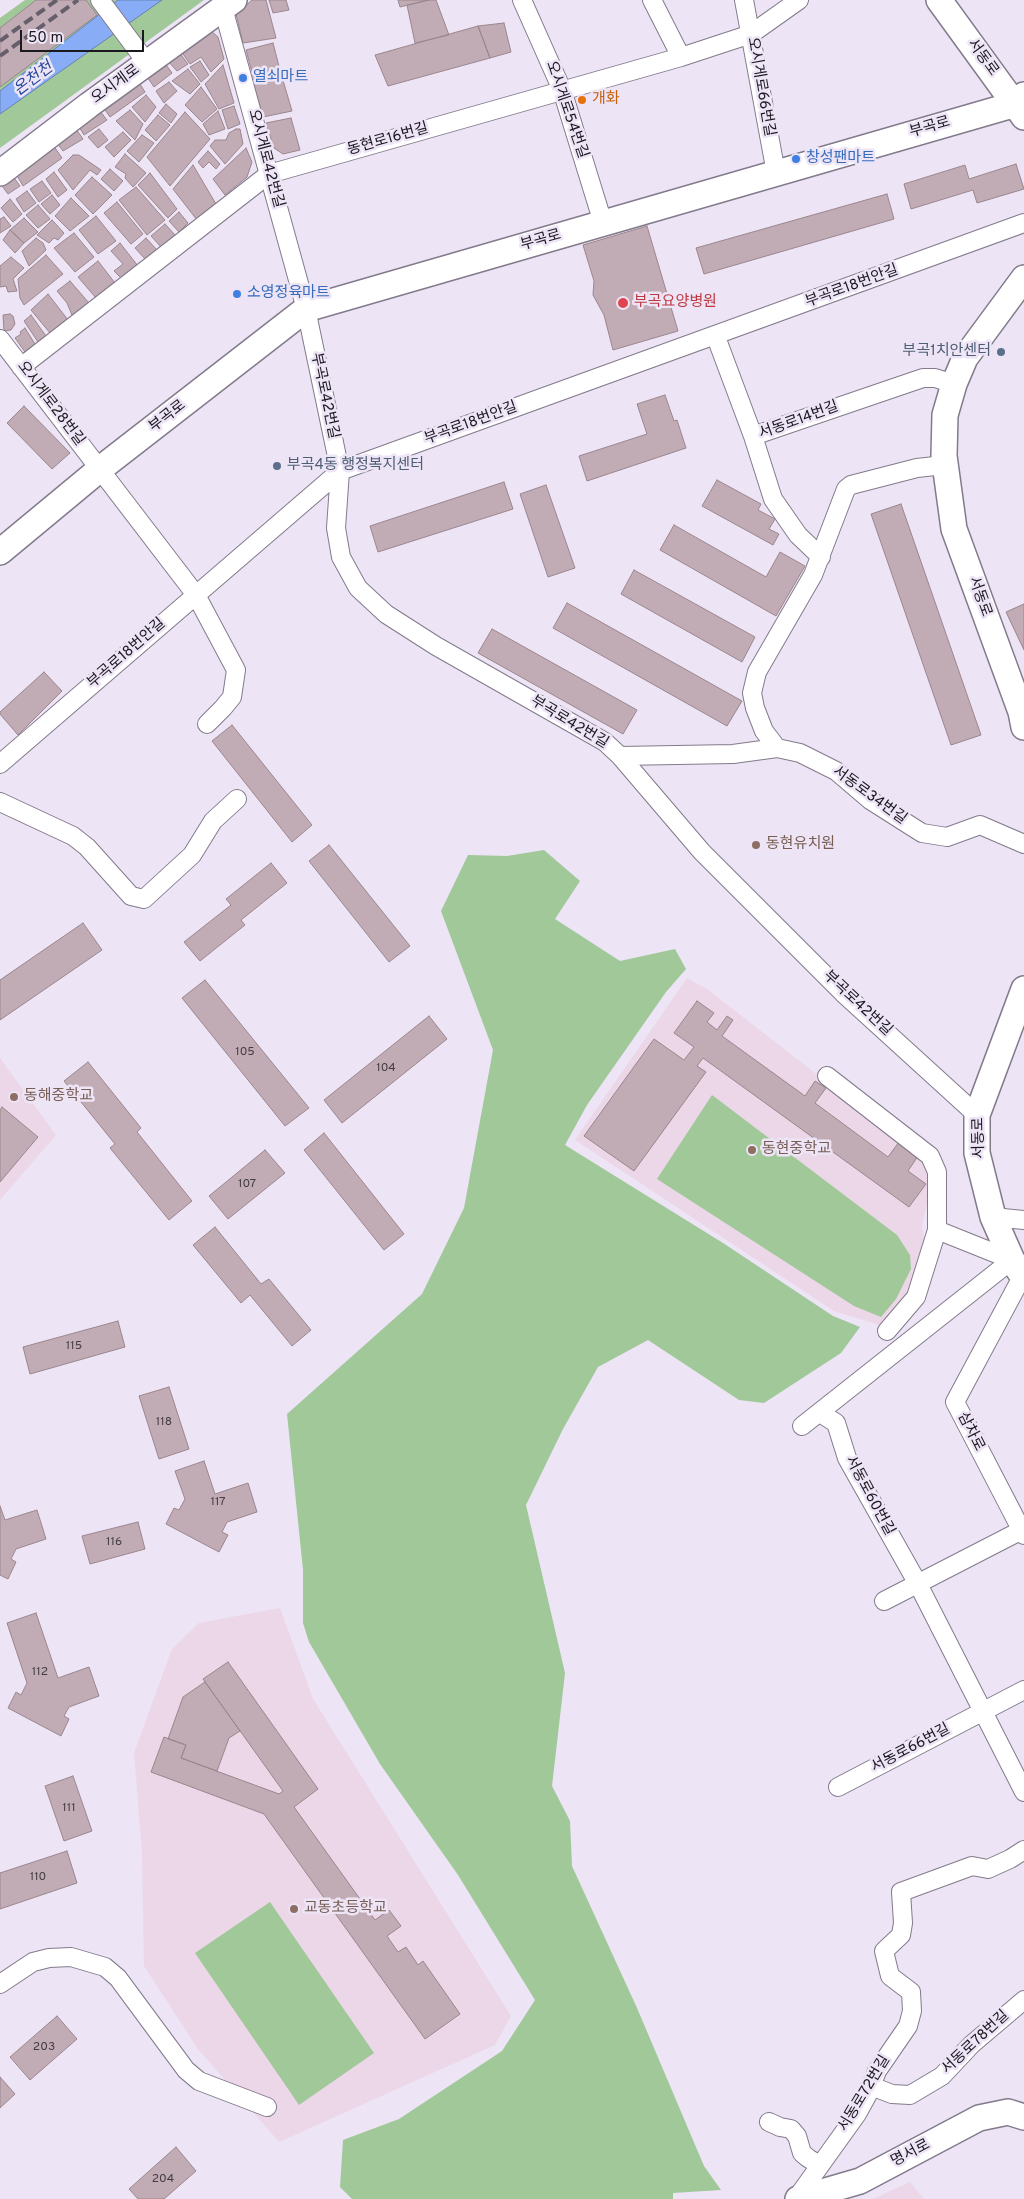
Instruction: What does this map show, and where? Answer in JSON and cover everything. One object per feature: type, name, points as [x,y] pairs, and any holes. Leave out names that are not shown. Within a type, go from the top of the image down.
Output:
[{"type":"main road","name":"서동로","points":[[939,0],[1021,105]]},
{"type":"main road","name":"오시게로","points":[[0,173],[229,4]]},
{"type":"main road","name":"부곡로","points":[[0,552],[100,469],[306,310],[776,173],[1021,105]]},
{"type":"main road","name":"서동로","points":[[1024,278],[965,358],[954,384],[945,415],[944,465],[954,529],[1021,712],[1024,727]]},
{"type":"main road","name":"서동로","points":[[1020,1271],[993,1217],[977,1153],[977,1115],[1024,989]]},
{"type":"main road","name":"명서로","points":[[797,2199],[860,2181],[979,2118],[1008,2112],[1024,2117]]},
{"type":"street","points":[[100,0],[147,63]]},
{"type":"street","name":"오시게로54번길","points":[[522,0],[562,90],[603,223]]},
{"type":"street","points":[[652,0],[680,58]]},
{"type":"street","name":"오시게로66번길","points":[[744,0],[776,173]]},
{"type":"street","name":"동현로16번길","points":[[21,367],[269,174],[680,58],[751,34],[799,0]]},
{"type":"street","name":"오시게로42번길","points":[[229,4],[269,174],[306,310]]},
{"type":"street","name":"부곡로18번안길","points":[[0,764],[340,471],[716,337],[1024,223]]},
{"type":"street","name":"부곡로42번길","points":[[306,310],[340,471],[336,528],[341,556],[358,588],[386,614],[436,646],[605,742],[620,756],[716,866],[843,993],[977,1115]]},
{"type":"street","points":[[716,337],[753,436]]},
{"type":"street","name":"오시게로28번길","points":[[0,339],[100,469]]},
{"type":"street","name":"서동로14번길","points":[[821,557],[798,535],[773,500],[753,436],[923,378],[935,378],[954,384]]},
{"type":"street","points":[[778,748],[764,731],[756,708],[752,694],[756,672],[813,575],[846,489],[851,485],[917,468],[944,465]]},
{"type":"street","points":[[100,469],[196,595],[236,670],[232,697],[224,708],[207,724]]},
{"type":"street","name":"서동로34번길","points":[[620,756],[733,754],[778,748],[800,753],[836,771],[870,800],[922,833],[947,837],[980,825],[1024,844]]},
{"type":"street","points":[[0,802],[73,836],[87,847],[131,896],[144,899],[192,854],[213,821],[238,800]]},
{"type":"street","points":[[827,1076],[930,1156],[937,1172],[937,1230],[916,1296],[887,1331]]},
{"type":"street","points":[[993,1217],[1024,1220]]},
{"type":"street","points":[[802,1426],[1020,1271],[937,1230]]},
{"type":"street","name":"삼차로","points":[[1020,1271],[955,1402],[1023,1532]]},
{"type":"street","name":"서동로60번길","points":[[820,1413],[836,1423],[847,1458],[918,1584],[983,1711]]},
{"type":"street","points":[[884,1601],[1023,1532]]},
{"type":"street","name":"서동로66번길","points":[[838,1787],[1024,1690]]},
{"type":"street","points":[[983,1711],[1024,1792]]},
{"type":"street","name":"서동로72번길","points":[[797,2199],[857,2114],[877,2071],[908,2026],[912,2011],[911,1992],[890,1976],[884,1951],[901,1935],[903,1923],[901,1892],[972,1866],[988,1869],[1024,1850]]},
{"type":"street","points":[[0,1984],[33,1962],[49,1958],[71,1957],[105,1967],[118,1978],[186,2070],[199,2081],[267,2108]]},
{"type":"street","name":"서동로78번길","points":[[871,2086],[892,2094],[910,2095],[942,2076],[971,2045],[1024,2000]]},
{"type":"street","points":[[769,2122],[791,2129],[797,2136],[802,2153],[820,2165]]},
{"type":"shaded area","name":"동현중학교","points":[[687,978],[707,989],[927,1160],[930,1190],[922,1226],[925,1246],[906,1298],[883,1326],[834,1311],[575,1140]]},
{"type":"shaded area","name":"동해중학교","points":[[0,1058],[56,1135],[0,1200]]},
{"type":"shaded area","name":"교동초등학교","points":[[280,1608],[313,1699],[511,2016],[495,2045],[279,2142],[198,2049],[144,1966],[142,1851],[134,1753],[172,1649],[199,1623]]},
{"type":"shaded area","points":[[910,2182],[924,2199],[873,2199]]},
{"type":"green space","points":[[25,0],[204,0],[0,148],[0,18]]},
{"type":"green space","points":[[544,850],[580,881],[555,919],[620,961],[675,949],[686,969],[666,992],[587,1105],[565,1145],[723,1243],[833,1316],[860,1327],[841,1353],[764,1403],[739,1400],[648,1340],[598,1367],[563,1429],[526,1505],[565,1673],[552,1786],[570,1821],[572,1866],[637,2008],[704,2166],[721,2190],[673,2193],[673,2199],[352,2199],[340,2187],[343,2140],[399,2119],[502,2051],[535,2000],[458,1875],[380,1764],[309,1642],[303,1623],[303,1570],[287,1414],[422,1294],[464,1208],[493,1050],[441,911],[468,855],[507,856]]},
{"type":"green space","points":[[712,1095],[897,1235],[910,1255],[911,1269],[896,1299],[881,1317],[854,1306],[657,1179]]},
{"type":"green space","points":[[270,1902],[374,2053],[299,2105],[195,1953]]},
{"type":"water","name":"온천천","points":[[118,0],[162,0],[0,114],[0,91]]},
{"type":"building","points":[[36,0],[86,0],[97,15],[0,87],[0,28]]},
{"type":"building","points":[[252,0],[266,0],[276,38],[243,43],[236,14]]},
{"type":"building","points":[[269,0],[286,0],[289,10],[273,13]]},
{"type":"building","points":[[398,0],[429,0],[400,7]]},
{"type":"building","points":[[436,0],[449,35],[415,43],[407,5]]},
{"type":"building","points":[[504,23],[511,52],[490,58],[478,26]]},
{"type":"building","points":[[478,26],[490,58],[388,86],[375,55]]},
{"type":"building","points":[[210,30],[218,37],[224,59],[211,72],[201,57],[190,64],[181,51]]},
{"type":"building","points":[[273,43],[281,74],[254,80],[246,50]]},
{"type":"building","points":[[179,52],[188,64],[177,71],[167,60]]},
{"type":"building","points":[[200,61],[209,75],[201,82],[190,67]]},
{"type":"building","points":[[164,62],[172,73],[154,87],[146,75]]},
{"type":"building","points":[[223,65],[234,103],[219,109],[205,84]]},
{"type":"building","points":[[188,69],[200,84],[190,94],[172,81]]},
{"type":"building","points":[[282,77],[292,111],[263,117],[253,83]]},
{"type":"building","points":[[138,81],[145,92],[110,117],[103,107]]},
{"type":"building","points":[[169,82],[177,91],[164,103],[156,91]]},
{"type":"building","points":[[201,87],[217,109],[202,122],[185,105]]},
{"type":"building","points":[[146,95],[156,107],[145,122],[132,107]]},
{"type":"building","points":[[166,104],[177,114],[171,123],[159,113]]},
{"type":"building","points":[[234,106],[240,124],[228,129],[222,110]]},
{"type":"building","points":[[130,110],[143,124],[135,140],[116,121]]},
{"type":"building","points":[[100,111],[107,120],[84,135],[78,125]]},
{"type":"building","points":[[218,111],[225,129],[209,135],[203,124]]},
{"type":"building","points":[[185,112],[210,139],[170,186],[147,157]]},
{"type":"building","points":[[158,115],[170,125],[156,141],[145,130]]},
{"type":"building","points":[[291,118],[300,150],[283,154],[274,148],[266,123]]},
{"type":"building","points":[[76,129],[83,139],[63,151],[57,143]]},
{"type":"building","points":[[99,129],[108,140],[98,148],[88,137]]},
{"type":"building","points":[[240,129],[243,144],[225,164],[210,146],[215,140],[226,140],[229,133]]},
{"type":"building","points":[[123,132],[131,140],[114,157],[105,147]]},
{"type":"building","points":[[142,135],[154,143],[139,162],[127,151]]},
{"type":"building","points":[[53,145],[62,158],[23,186],[15,172]]},
{"type":"building","points":[[246,148],[252,162],[247,177],[225,195],[213,179]]},
{"type":"building","points":[[208,151],[220,164],[216,169],[209,162],[203,168],[198,162]]},
{"type":"building","points":[[125,154],[146,173],[133,187],[125,178],[126,174],[115,167]]},
{"type":"building","points":[[73,155],[79,155],[101,170],[97,175],[90,170],[73,190],[58,170]]},
{"type":"building","points":[[1016,164],[1024,189],[977,203],[973,190],[911,209],[904,184],[965,165],[969,179]]},
{"type":"building","points":[[193,165],[216,204],[197,220],[173,189]]},
{"type":"building","points":[[110,169],[123,181],[114,191],[101,179]]},
{"type":"building","points":[[54,172],[67,190],[58,197],[46,179]]},
{"type":"building","points":[[150,173],[177,209],[168,218],[138,185]]},
{"type":"building","points":[[12,175],[20,186],[8,194],[0,183]]},
{"type":"building","points":[[92,177],[112,195],[93,214],[75,195]]},
{"type":"building","points":[[42,181],[51,193],[39,202],[30,189]]},
{"type":"building","points":[[136,187],[165,220],[147,235],[119,200]]},
{"type":"building","points":[[27,191],[36,203],[24,212],[16,199]]},
{"type":"building","points":[[887,194],[894,219],[704,274],[696,248]]},
{"type":"building","points":[[52,195],[60,205],[50,214],[41,204]]},
{"type":"building","points":[[71,198],[89,216],[70,231],[55,216]]},
{"type":"building","points":[[10,199],[22,214],[13,222],[1,208]]},
{"type":"building","points":[[117,202],[143,234],[131,244],[104,213]]},
{"type":"building","points":[[38,205],[50,219],[38,228],[26,215]]},
{"type":"building","points":[[179,212],[188,223],[179,232],[169,221]]},
{"type":"building","points":[[96,216],[116,241],[98,254],[79,230]]},
{"type":"building","points":[[4,217],[11,226],[0,233],[0,219]]},
{"type":"building","points":[[24,218],[38,232],[24,243],[10,230]]},
{"type":"building","points":[[52,220],[64,233],[58,240],[54,238],[49,243],[37,235]]},
{"type":"building","points":[[165,224],[175,235],[161,247],[151,236]]},
{"type":"building","points":[[647,226],[678,331],[613,350],[604,315],[593,295],[594,281],[583,245]]},
{"type":"building","points":[[10,230],[24,243],[15,253],[3,240]]},
{"type":"building","points":[[74,233],[94,257],[75,272],[54,248]]},
{"type":"building","points":[[36,238],[43,243],[46,250],[29,266],[22,251]]},
{"type":"building","points":[[146,238],[157,250],[146,260],[135,248]]},
{"type":"building","points":[[120,243],[138,266],[123,280],[114,271],[123,264],[111,251]]},
{"type":"building","points":[[46,255],[63,274],[24,305],[20,298],[18,279]]},
{"type":"building","points":[[11,257],[24,268],[13,279],[17,291],[8,292],[6,286],[0,287],[0,266]]},
{"type":"building","points":[[98,261],[115,283],[96,298],[78,277]]},
{"type":"building","points":[[70,281],[89,303],[72,315],[67,303],[57,291]]},
{"type":"building","points":[[48,294],[68,320],[50,333],[31,310]]},
{"type":"building","points":[[10,314],[13,316],[15,324],[11,330],[4,331],[3,315]]},
{"type":"building","points":[[31,315],[46,336],[38,342],[24,321]]},
{"type":"building","points":[[25,328],[35,344],[25,352],[15,338]]},
{"type":"building","points":[[665,395],[674,421],[677,420],[686,448],[587,481],[579,456],[647,434],[637,404]]},
{"type":"building","points":[[24,406],[70,453],[52,469],[7,423]]},
{"type":"building","points":[[717,480],[761,504],[758,510],[775,519],[769,529],[779,534],[773,545],[702,506]]},
{"type":"building","points":[[504,482],[513,509],[378,552],[370,526]]},
{"type":"building","points":[[546,485],[575,568],[548,577],[520,494]]},
{"type":"building","points":[[901,504],[981,735],[951,745],[871,514]]},
{"type":"building","points":[[674,525],[766,577],[780,552],[805,566],[776,616],[660,550]]},
{"type":"building","points":[[634,570],[755,637],[742,662],[621,594]]},
{"type":"building","points":[[567,603],[742,701],[727,726],[553,628]]},
{"type":"building","points":[[1024,604],[1024,650],[1006,612]]},
{"type":"building","points":[[492,629],[637,710],[623,734],[478,653]]},
{"type":"building","points":[[44,672],[62,691],[18,735],[0,712]]},
{"type":"building","points":[[232,725],[312,825],[292,842],[212,741]]},
{"type":"building","points":[[329,845],[410,946],[389,962],[309,861]]},
{"type":"building","points":[[271,863],[287,883],[241,920],[245,925],[200,961],[184,942],[231,905],[226,899]]},
{"type":"building","points":[[83,923],[102,950],[0,1020],[0,980]]},
{"type":"building","points":[[205,980],[309,1108],[285,1126],[182,998]]},
{"type":"building","points":[[697,1001],[714,1013],[707,1022],[717,1030],[727,1016],[733,1020],[722,1036],[805,1096],[815,1081],[826,1088],[815,1103],[888,1157],[899,1142],[918,1156],[908,1171],[926,1184],[909,1207],[703,1058],[697,1066],[706,1072],[634,1171],[584,1136],[654,1039],[684,1060],[694,1047],[674,1033]]},
{"type":"building","points":[[429,1016],[447,1039],[342,1123],[324,1100]]},
{"type":"building","points":[[88,1062],[141,1128],[137,1132],[192,1201],[169,1220],[110,1148],[115,1144],[64,1081]]},
{"type":"building","points":[[2,1107],[38,1137],[0,1182],[0,1110]]},
{"type":"building","points":[[324,1133],[404,1234],[384,1250],[304,1150]]},
{"type":"building","points":[[265,1150],[285,1173],[228,1219],[209,1196]]},
{"type":"building","points":[[215,1227],[261,1284],[269,1279],[311,1330],[292,1346],[250,1295],[241,1303],[193,1245]]},
{"type":"building","points":[[118,1321],[125,1347],[30,1374],[23,1347]]},
{"type":"building","points":[[169,1387],[189,1449],[159,1459],[139,1396]]},
{"type":"building","points":[[204,1461],[215,1494],[248,1483],[257,1512],[227,1522],[222,1532],[228,1535],[219,1552],[166,1524],[174,1508],[179,1510],[185,1499],[175,1471]]},
{"type":"building","points":[[0,1506],[5,1520],[37,1510],[46,1539],[16,1549],[11,1559],[16,1562],[8,1579],[0,1575]]},
{"type":"building","points":[[138,1522],[145,1549],[90,1564],[82,1536]]},
{"type":"building","points":[[36,1613],[58,1678],[89,1667],[99,1696],[69,1707],[64,1716],[69,1719],[61,1736],[8,1708],[16,1692],[21,1695],[27,1683],[7,1623]]},
{"type":"building","points":[[228,1662],[318,1789],[294,1807],[375,1920],[389,1910],[401,1926],[387,1936],[398,1952],[406,1947],[418,1965],[423,1961],[460,2014],[425,2039],[264,1814],[151,1772],[164,1737],[186,1745],[181,1758],[279,1794],[283,1791],[203,1679]]},
{"type":"building","points":[[205,1682],[240,1731],[229,1738],[217,1771],[181,1758],[186,1745],[168,1739],[183,1697]]},
{"type":"building","points":[[73,1776],[92,1831],[64,1841],[45,1786]]},
{"type":"building","points":[[67,1851],[77,1883],[0,1909],[0,1873]]},
{"type":"building","points":[[57,2016],[77,2039],[30,2080],[10,2057]]},
{"type":"building","points":[[0,2077],[15,2094],[0,2108]]},
{"type":"building","points":[[176,2147],[196,2171],[164,2199],[138,2199],[129,2189]]},
{"type":"railway","points":[[0,41],[57,0]]},
{"type":"railway","points":[[0,56],[78,0]]},
{"type":"place","name":"열쇠마트","points":[[243,78]]},
{"type":"place","name":"개화","points":[[582,100]]},
{"type":"place","name":"창성팬마트","points":[[796,159]]},
{"type":"place","name":"소영정육마트","points":[[237,294]]},
{"type":"place","name":"부곡요양병원","points":[[623,303]]},
{"type":"place","name":"부곡1치안센터","points":[[1001,352]]},
{"type":"place","name":"부곡4동 행정복지센터","points":[[277,466]]},
{"type":"place","name":"동현유치원","points":[[756,845]]},
{"type":"place","name":"동해중학교","points":[[14,1097]]},
{"type":"place","name":"동현중학교","points":[[752,1150]]},
{"type":"place","name":"교동초등학교","points":[[294,1909]]}]
